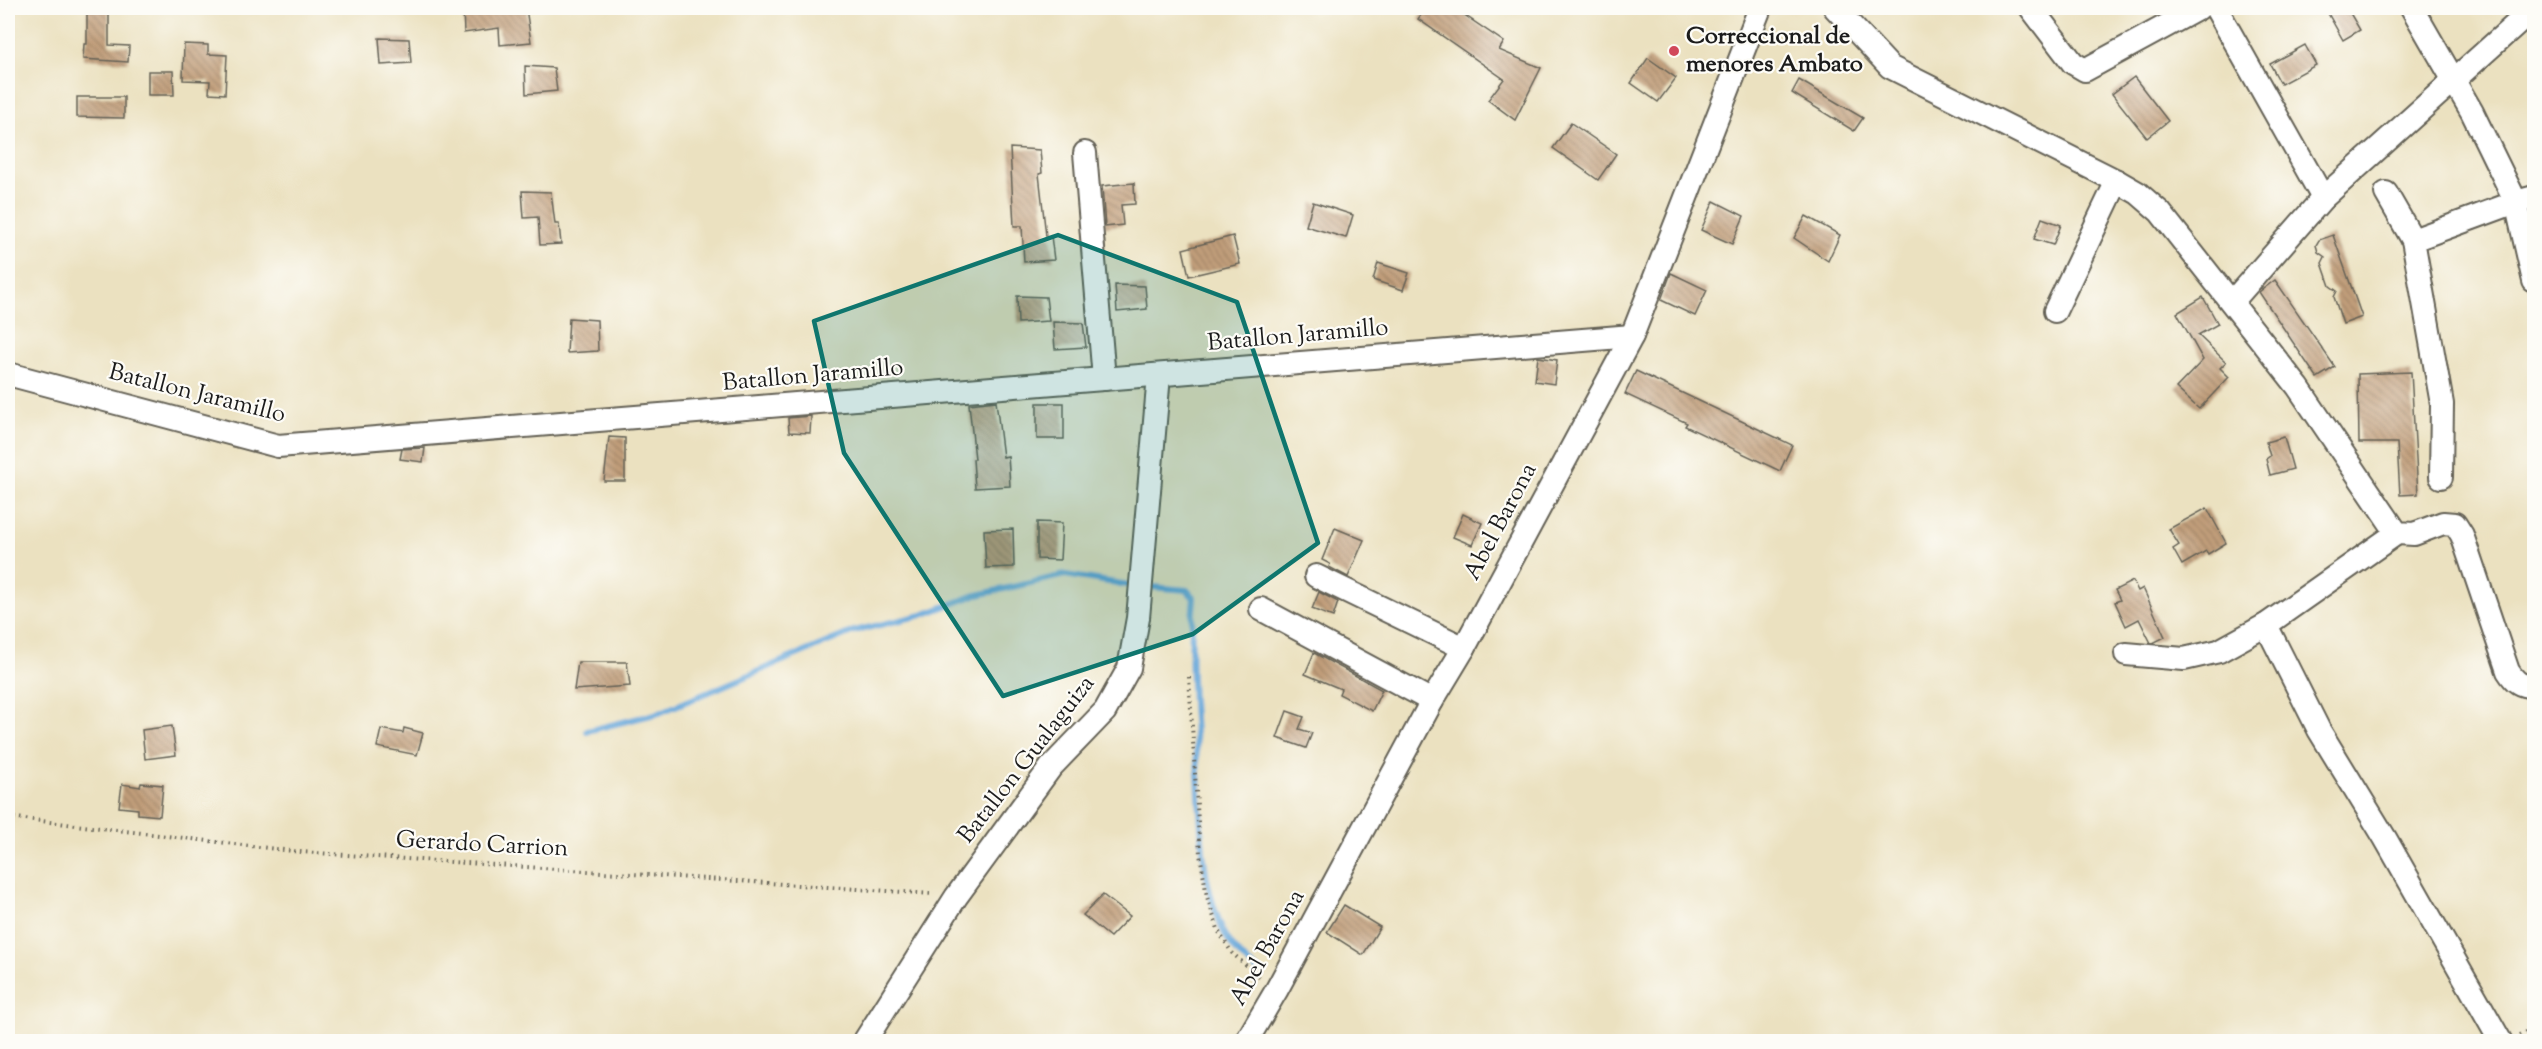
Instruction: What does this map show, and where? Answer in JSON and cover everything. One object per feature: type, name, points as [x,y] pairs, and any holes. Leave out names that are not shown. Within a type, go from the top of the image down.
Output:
[{"type":"street","name":"Abel Barona","points":[[1246,1041],[1276,992],[1632,336],[1760,8]]},
{"type":"street","points":[[1835,8],[1890,67],[2117,181],[2138,193],[2160,212],[2298,387],[2397,532]]},
{"type":"street","points":[[2031,8],[2073,63],[2085,70],[2199,8]]},
{"type":"street","points":[[2216,8],[2324,198]]},
{"type":"street","points":[[2412,8],[2525,200],[2535,281]]},
{"type":"street","points":[[2232,302],[2324,198],[2534,8]]},
{"type":"street","points":[[1085,153],[1104,380]]},
{"type":"street","points":[[2055,311],[2117,181]]},
{"type":"street","points":[[2386,193],[2413,240],[2442,404],[2441,477]]},
{"type":"street","points":[[2413,240],[2525,200]]},
{"type":"street","name":"Batallon Jaramillo","points":[[8,374],[278,446],[1632,336]]},
{"type":"street","name":"Batallon Gualaguiza","points":[[864,1041],[956,897],[1051,767],[1105,711],[1129,668],[1138,618],[1159,375]]},
{"type":"street","points":[[2126,654],[2184,658],[2219,651],[2266,625],[2397,532],[2415,534],[2444,523],[2454,524],[2462,535],[2508,671],[2514,681],[2523,687],[2535,686]]},
{"type":"street","points":[[1316,576],[1464,648]]},
{"type":"street","points":[[1261,609],[1432,701]]},
{"type":"street","points":[[2266,625],[2319,730],[2385,838],[2500,1041]]},
{"type":"path","points":[[1189,677],[1200,854],[1207,897],[1219,932],[1232,953],[1276,992]]},
{"type":"path","name":"Gerardo Carrion","points":[[8,816],[301,852],[561,868],[956,897]]},
{"type":"highlighted area","points":[[1058,235],[1237,302],[1318,543],[1193,634],[1003,696],[844,453],[814,321]]},
{"type":"building","points":[[87,8],[109,8],[109,45],[129,46],[128,62],[83,59],[84,44],[87,44]]},
{"type":"building","points":[[463,8],[526,8],[531,42],[500,45],[499,28],[464,33]]},
{"type":"building","points":[[1426,8],[1454,8],[1504,42],[1499,50],[1541,68],[1515,120],[1488,100],[1504,79],[1418,19]]},
{"type":"building","points":[[2325,8],[2347,8],[2360,30],[2343,40]]},
{"type":"building","points":[[379,38],[409,39],[411,63],[381,65]]},
{"type":"building","points":[[184,44],[208,45],[208,54],[227,55],[225,94],[209,93],[210,81],[183,80]]},
{"type":"building","points":[[2305,45],[2316,65],[2281,84],[2270,64]]},
{"type":"building","points":[[1648,58],[1676,78],[1658,102],[1631,83]]},
{"type":"building","points":[[525,66],[554,68],[557,91],[526,94]]},
{"type":"building","points":[[148,71],[173,71],[174,95],[148,95]]},
{"type":"building","points":[[2134,77],[2168,121],[2147,138],[2112,94]]},
{"type":"building","points":[[1799,80],[1863,118],[1854,131],[1792,93]]},
{"type":"building","points":[[77,97],[124,97],[124,118],[77,117]]},
{"type":"building","points":[[1571,123],[1616,154],[1598,180],[1553,148]]},
{"type":"building","points":[[1010,148],[1040,150],[1042,173],[1039,174],[1046,236],[1051,236],[1054,260],[1024,262],[1022,226],[1014,226]]},
{"type":"building","points":[[1134,183],[1135,204],[1121,205],[1123,225],[1105,227],[1102,186]]},
{"type":"building","points":[[522,191],[551,192],[555,224],[559,224],[561,244],[540,245],[538,217],[524,218]]},
{"type":"building","points":[[1714,201],[1744,216],[1732,244],[1701,230]]},
{"type":"building","points":[[1313,202],[1353,215],[1346,238],[1306,226]]},
{"type":"building","points":[[1806,216],[1840,235],[1828,261],[1794,238]]},
{"type":"building","points":[[2042,218],[2061,225],[2053,245],[2034,239]]},
{"type":"building","points":[[2333,235],[2362,317],[2343,324],[2334,297],[2337,291],[2330,286],[2322,263],[2325,257],[2318,252],[2316,245],[2319,240]]},
{"type":"building","points":[[1233,236],[1240,264],[1189,276],[1183,249]]},
{"type":"building","points":[[1378,263],[1409,273],[1403,290],[1373,280]]},
{"type":"building","points":[[1671,273],[1707,290],[1695,316],[1661,300]]},
{"type":"building","points":[[2275,280],[2335,367],[2317,378],[2259,292]]},
{"type":"building","points":[[1115,285],[1145,286],[1147,309],[1117,312]]},
{"type":"building","points":[[1017,296],[1046,297],[1049,321],[1018,323]]},
{"type":"building","points":[[2203,297],[2218,324],[2198,335],[2226,362],[2220,368],[2229,377],[2199,409],[2176,388],[2203,360],[2177,313]]},
{"type":"building","points":[[569,318],[597,320],[598,351],[567,353]]},
{"type":"building","points":[[1053,322],[1083,323],[1086,347],[1055,349]]},
{"type":"building","points":[[1538,357],[1557,360],[1554,384],[1535,381]]},
{"type":"building","points":[[1636,371],[1792,445],[1780,471],[1685,426],[1687,423],[1625,394]]},
{"type":"building","points":[[2411,372],[2418,494],[2400,495],[2397,443],[2359,443],[2358,374]]},
{"type":"building","points":[[996,401],[1003,457],[1008,456],[1010,486],[975,488],[973,459],[975,459],[969,404]]},
{"type":"building","points":[[1037,403],[1064,403],[1064,439],[1037,439]]},
{"type":"building","points":[[811,416],[810,433],[789,432],[788,418]]},
{"type":"building","points":[[609,437],[625,438],[625,481],[604,481]]},
{"type":"building","points":[[2284,437],[2293,469],[2270,475],[2266,459],[2270,456],[2266,442]]},
{"type":"building","points":[[425,448],[423,462],[400,459],[402,449]]},
{"type":"building","points":[[2207,508],[2226,543],[2182,565],[2173,549],[2179,545],[2169,529]]},
{"type":"building","points":[[1463,514],[1482,523],[1472,545],[1453,537]]},
{"type":"building","points":[[1037,522],[1062,523],[1060,560],[1037,559]]},
{"type":"building","points":[[1335,528],[1364,540],[1348,577],[1329,567],[1330,564],[1322,560]]},
{"type":"building","points":[[1013,529],[1014,567],[986,568],[984,530]]},
{"type":"building","points":[[2133,581],[2138,591],[2143,588],[2165,637],[2153,643],[2139,619],[2126,626],[2115,602],[2120,600],[2115,590]]},
{"type":"building","points":[[1319,592],[1338,602],[1333,617],[1312,609]]},
{"type":"building","points":[[1314,653],[1382,690],[1372,711],[1339,694],[1341,689],[1305,674]]},
{"type":"building","points":[[578,662],[627,662],[630,686],[574,690]]},
{"type":"building","points":[[1287,711],[1304,717],[1299,729],[1312,733],[1306,748],[1277,738]]},
{"type":"building","points":[[172,726],[176,755],[145,759],[142,730]]},
{"type":"building","points":[[404,728],[423,733],[417,755],[377,747],[381,729],[403,733]]},
{"type":"building","points":[[141,783],[163,785],[160,816],[138,814],[138,809],[119,807],[122,784],[140,787]]},
{"type":"building","points":[[1103,895],[1130,916],[1110,937],[1083,915]]},
{"type":"building","points":[[1344,905],[1380,927],[1363,955],[1327,932]]},
{"type":"waterway","points":[[587,731],[659,713],[854,631],[922,615],[973,596],[1065,575],[1128,585],[1187,590],[1194,598],[1192,687],[1205,868],[1213,904],[1226,936],[1240,955],[1258,971]]},
{"type":"place","name":"Correccional de menores Ambato","points":[[1674,51]]}]
